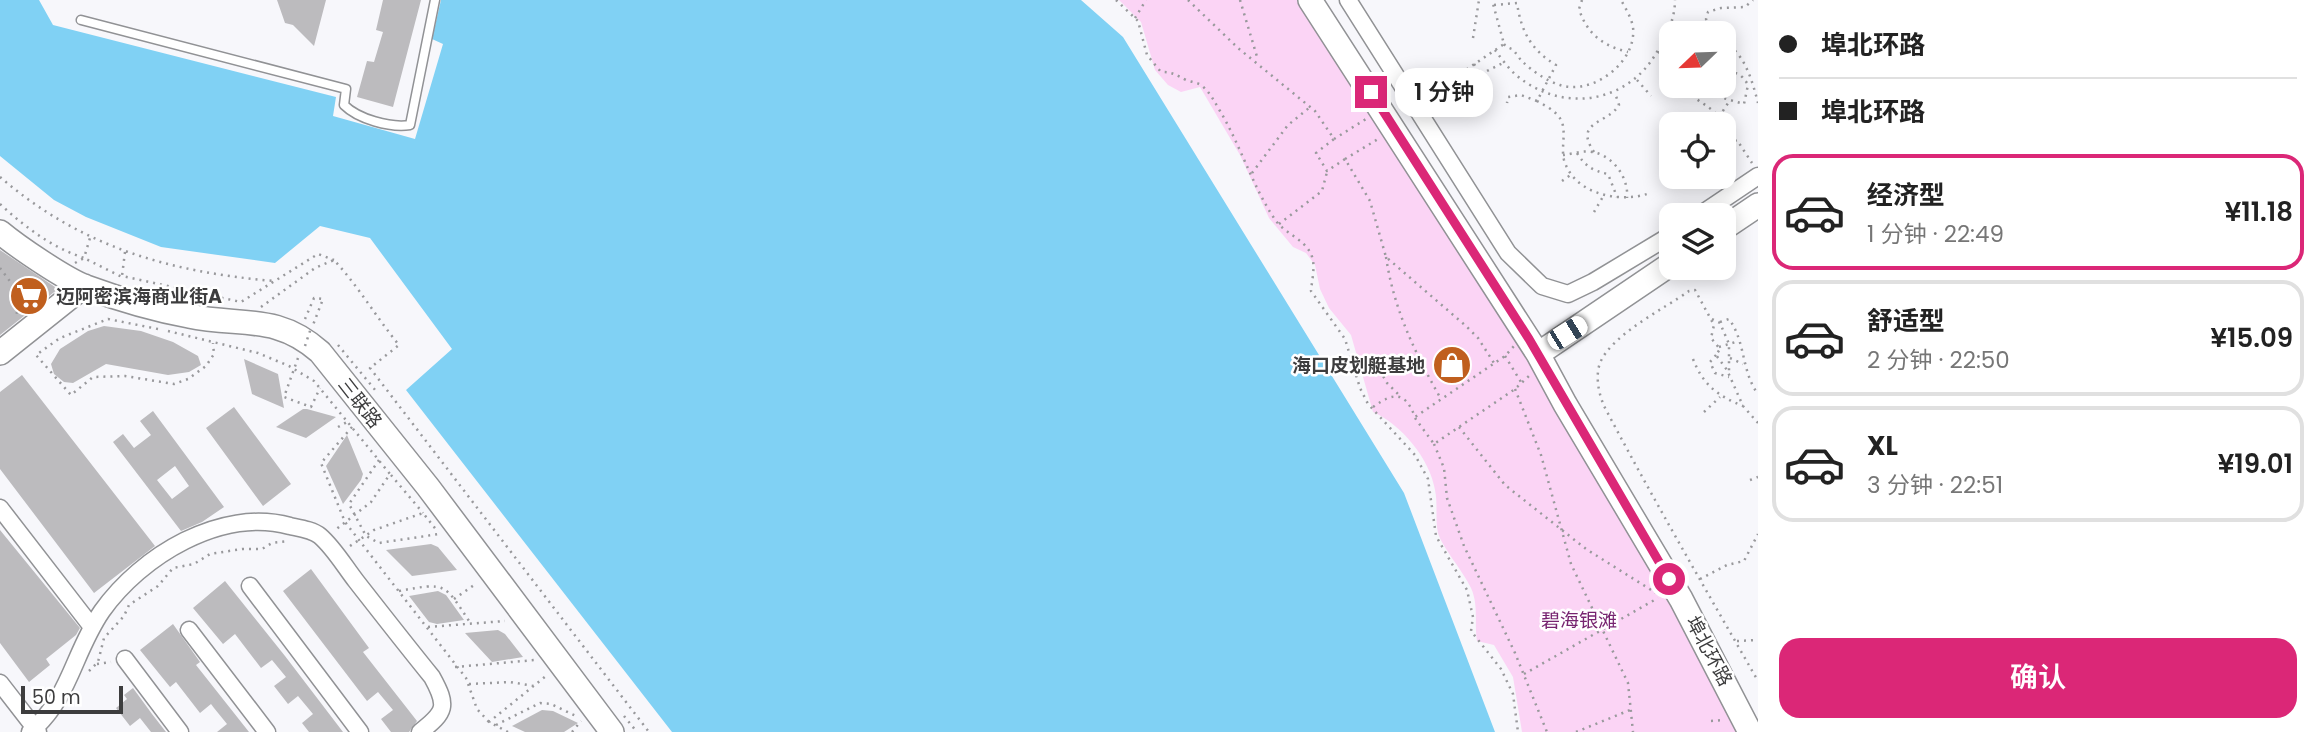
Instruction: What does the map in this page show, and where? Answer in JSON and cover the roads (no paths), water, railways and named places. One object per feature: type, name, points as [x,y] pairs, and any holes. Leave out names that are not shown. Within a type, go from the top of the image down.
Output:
[{"type":"main road","name":"埠北环路","points":[[1310,0],[1526,334],[1681,599],[1750,732]]},
{"type":"main road","points":[[1736,220],[1758,205]]},
{"type":"main road","name":"三联路","points":[[0,232],[84,286],[190,317],[266,324],[288,329],[304,337],[320,352],[428,487],[612,732]]},
{"type":"main road","points":[[1542,361],[1659,273]]},
{"type":"main road","points":[[0,354],[84,286]]},
{"type":"street","points":[[1348,0],[1508,253],[1542,286],[1568,294],[1604,276],[1659,242]]},
{"type":"street","points":[[1396,133],[1419,111]]},
{"type":"street","points":[[1715,203],[1756,171]]},
{"type":"street","points":[[0,508],[92,627]]},
{"type":"street","points":[[0,683],[34,731],[58,703],[78,652],[92,627],[129,581],[167,553],[206,532],[244,523],[280,523],[319,534],[432,677],[441,694],[444,708],[438,718],[420,732]]},
{"type":"street","points":[[250,586],[360,732]]},
{"type":"street","points":[[189,630],[267,732]]},
{"type":"street","points":[[125,659],[180,732]]},
{"type":"lane","points":[[81,20],[346,89],[344,105],[351,111],[372,120],[403,126],[410,125],[435,0]]},
{"type":"water","points":[[0,0],[39,0],[53,25],[336,97],[333,116],[415,139],[443,44],[432,39],[441,0],[1081,0],[1123,37],[1404,493],[1495,732],[672,732],[406,390],[452,349],[370,238],[320,226],[275,263],[161,247],[86,217],[54,200],[0,156]]},
{"type":"place","name":"迈阿密滨海商业街A","points":[[29,296]]},
{"type":"place","name":"海口皮划艇基地","points":[[1452,365]]},
{"type":"park label","name":"碧海银滩","points":[[1579,620]]}]
